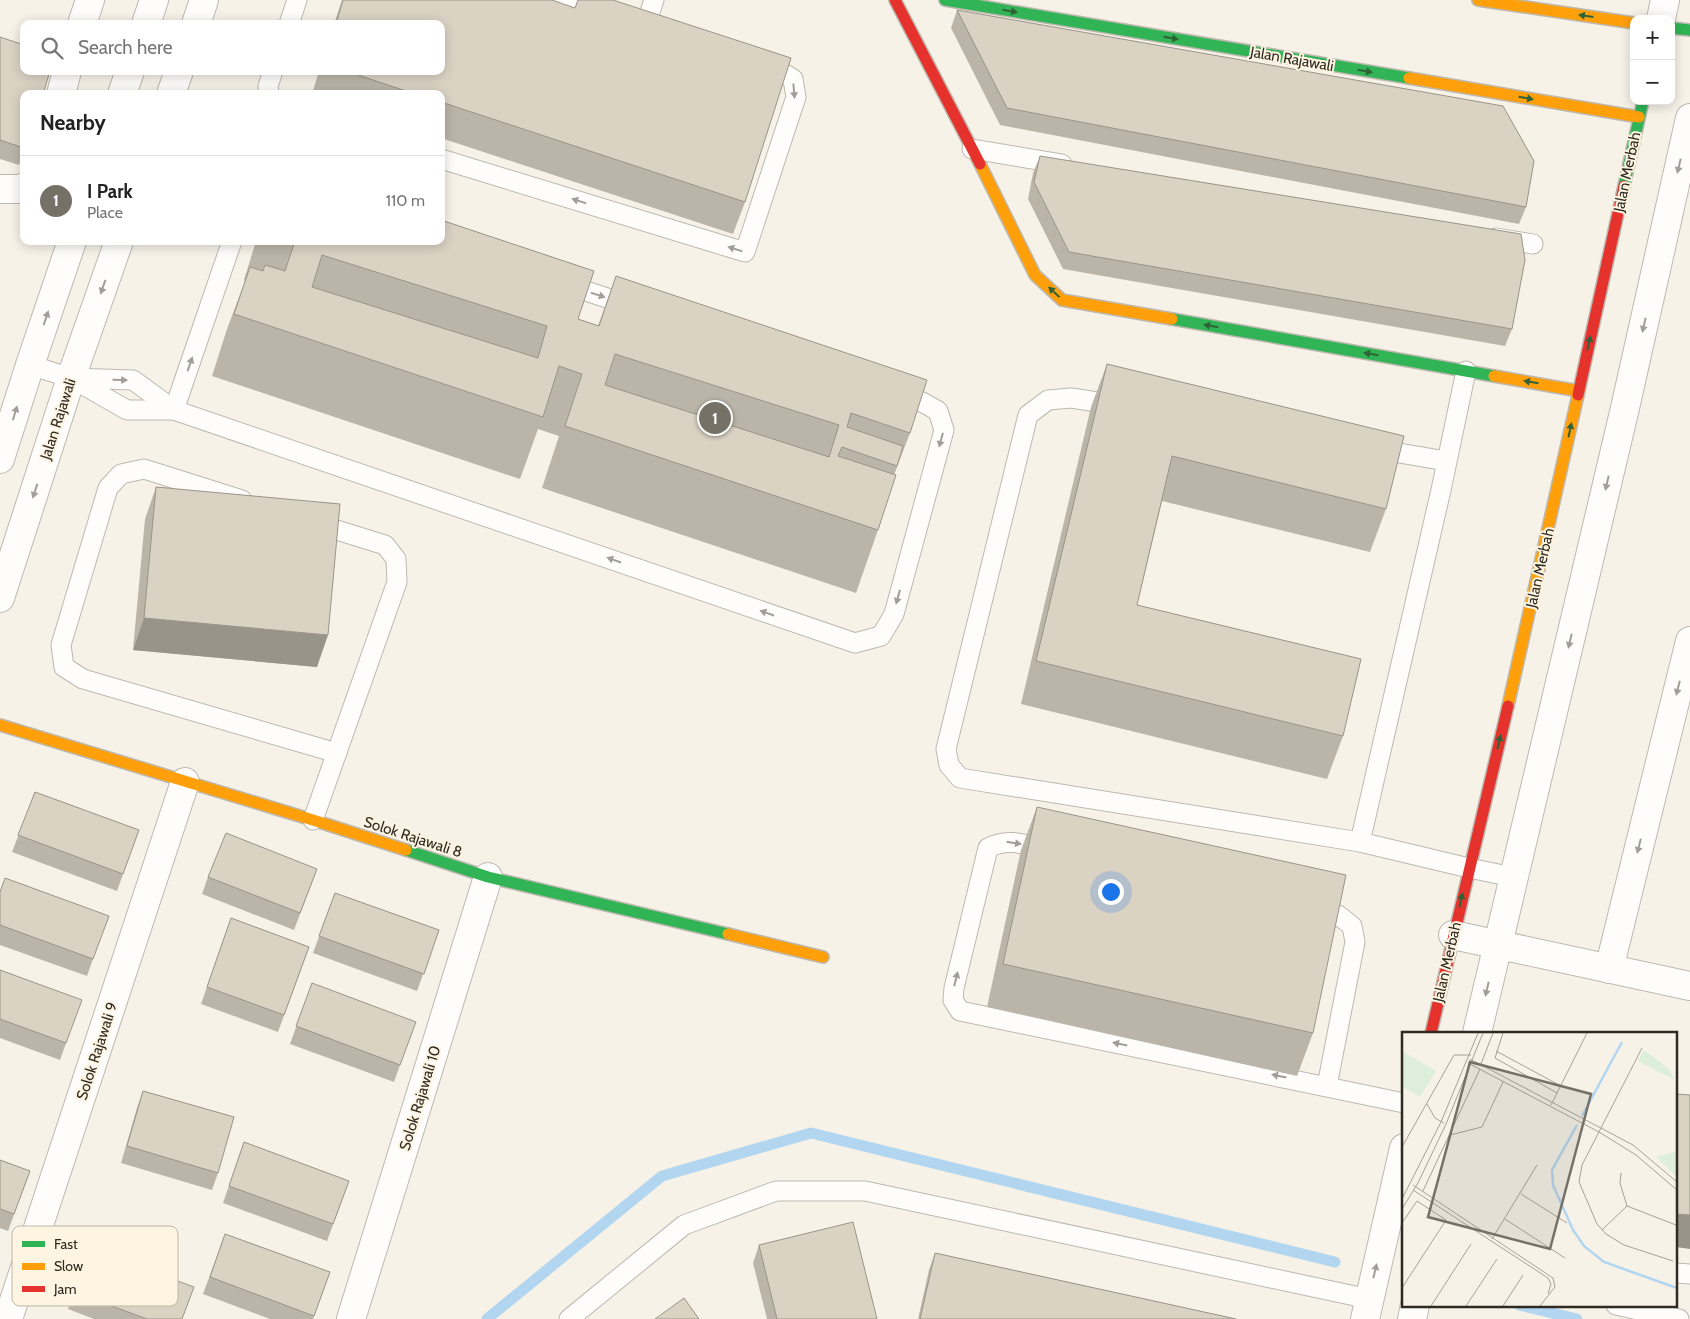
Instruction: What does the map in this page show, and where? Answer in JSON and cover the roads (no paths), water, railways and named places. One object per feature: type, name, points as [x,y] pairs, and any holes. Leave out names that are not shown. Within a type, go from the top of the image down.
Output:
[{"type":"street","points":[[83,20],[90,0]]},
{"type":"street","points":[[147,20],[154,0]]},
{"type":"street","points":[[197,20],[204,0]]},
{"type":"street","points":[[895,0],[1035,275],[1062,300],[1579,391]]},
{"type":"street","name":"Jalan Rajawali","points":[[945,0],[1639,117]]},
{"type":"street","points":[[1478,0],[1630,22]]},
{"type":"street","points":[[1663,15],[1665,0]]},
{"type":"street","points":[[1675,28],[1690,30]]},
{"type":"street","points":[[62,90],[67,75]]},
{"type":"street","points":[[123,90],[129,75]]},
{"type":"street","points":[[172,90],[178,75]]},
{"type":"street","name":"Jalan Merbah","points":[[1430,1032],[1545,548],[1642,105]]},
{"type":"street","points":[[1477,1032],[1625,408],[1690,118]]},
{"type":"street","points":[[0,460],[71,245]]},
{"type":"street","name":"Jalan Rajawali","points":[[0,598],[71,378],[118,245]]},
{"type":"street","points":[[1609,969],[1690,641]]},
{"type":"street","name":"Solok Rajawali 8","points":[[0,724],[313,820],[488,877],[823,957]]},
{"type":"street","name":"Solok Rajawali 9","points":[[39,1226],[185,782]]},
{"type":"street","name":"Solok Rajawali 10","points":[[351,1319],[488,877]]},
{"type":"street","points":[[1453,935],[1690,986]]},
{"type":"street","points":[[1367,1309],[1402,1157]]},
{"type":"street","name":"Solok Rajawali 9","points":[[8,1319],[12,1306]]},
{"type":"street","points":[[1412,1319],[1415,1306]]},
{"type":"lane","points":[[290,20],[297,0]]},
{"type":"lane","points":[[542,0],[578,7],[664,33]]},
{"type":"lane","points":[[628,22],[654,0]]},
{"type":"lane","points":[[445,160],[745,252],[796,97],[793,79],[778,69],[749,60]]},
{"type":"lane","points":[[268,90],[272,75]]},
{"type":"lane","points":[[972,149],[1080,167]]},
{"type":"lane","points":[[1484,236],[1533,244]]},
{"type":"lane","points":[[174,410],[231,245]]},
{"type":"lane","points":[[548,278],[651,312]]},
{"type":"lane","points":[[30,365],[71,378],[127,410],[174,410]]},
{"type":"lane","points":[[1360,842],[1441,490],[1466,371]]},
{"type":"lane","points":[[71,378],[133,380],[174,410],[855,643],[881,636],[894,614],[944,430],[938,411],[922,402],[885,389]]},
{"type":"lane","points":[[1130,408],[1071,398],[1048,400],[1028,415],[946,749],[949,765],[960,778],[1360,842],[1513,877]]},
{"type":"lane","points":[[1355,445],[1446,461]]},
{"type":"lane","points":[[255,504],[144,469],[121,474],[108,488],[61,645],[64,667],[83,679],[337,753]]},
{"type":"lane","points":[[301,519],[385,545],[396,559],[397,582],[313,820]]},
{"type":"lane","points":[[1068,854],[1010,841],[997,843],[988,848],[954,988],[953,1000],[960,1011],[1402,1102]]},
{"type":"lane","points":[[1299,907],[1338,915],[1352,926],[1355,942],[1327,1086]]},
{"type":"lane","points":[[569,1319],[684,1225],[776,1191],[865,1191],[1367,1309]]},
{"type":"lane","points":[[1620,1306],[1679,1319]]},
{"type":"waterway","points":[[487,1319],[662,1176],[811,1133],[1335,1262]]},
{"type":"waterway","points":[[1523,1306],[1577,1319]]},
{"type":"place","name":"I Park","points":[[715,418]]}]
